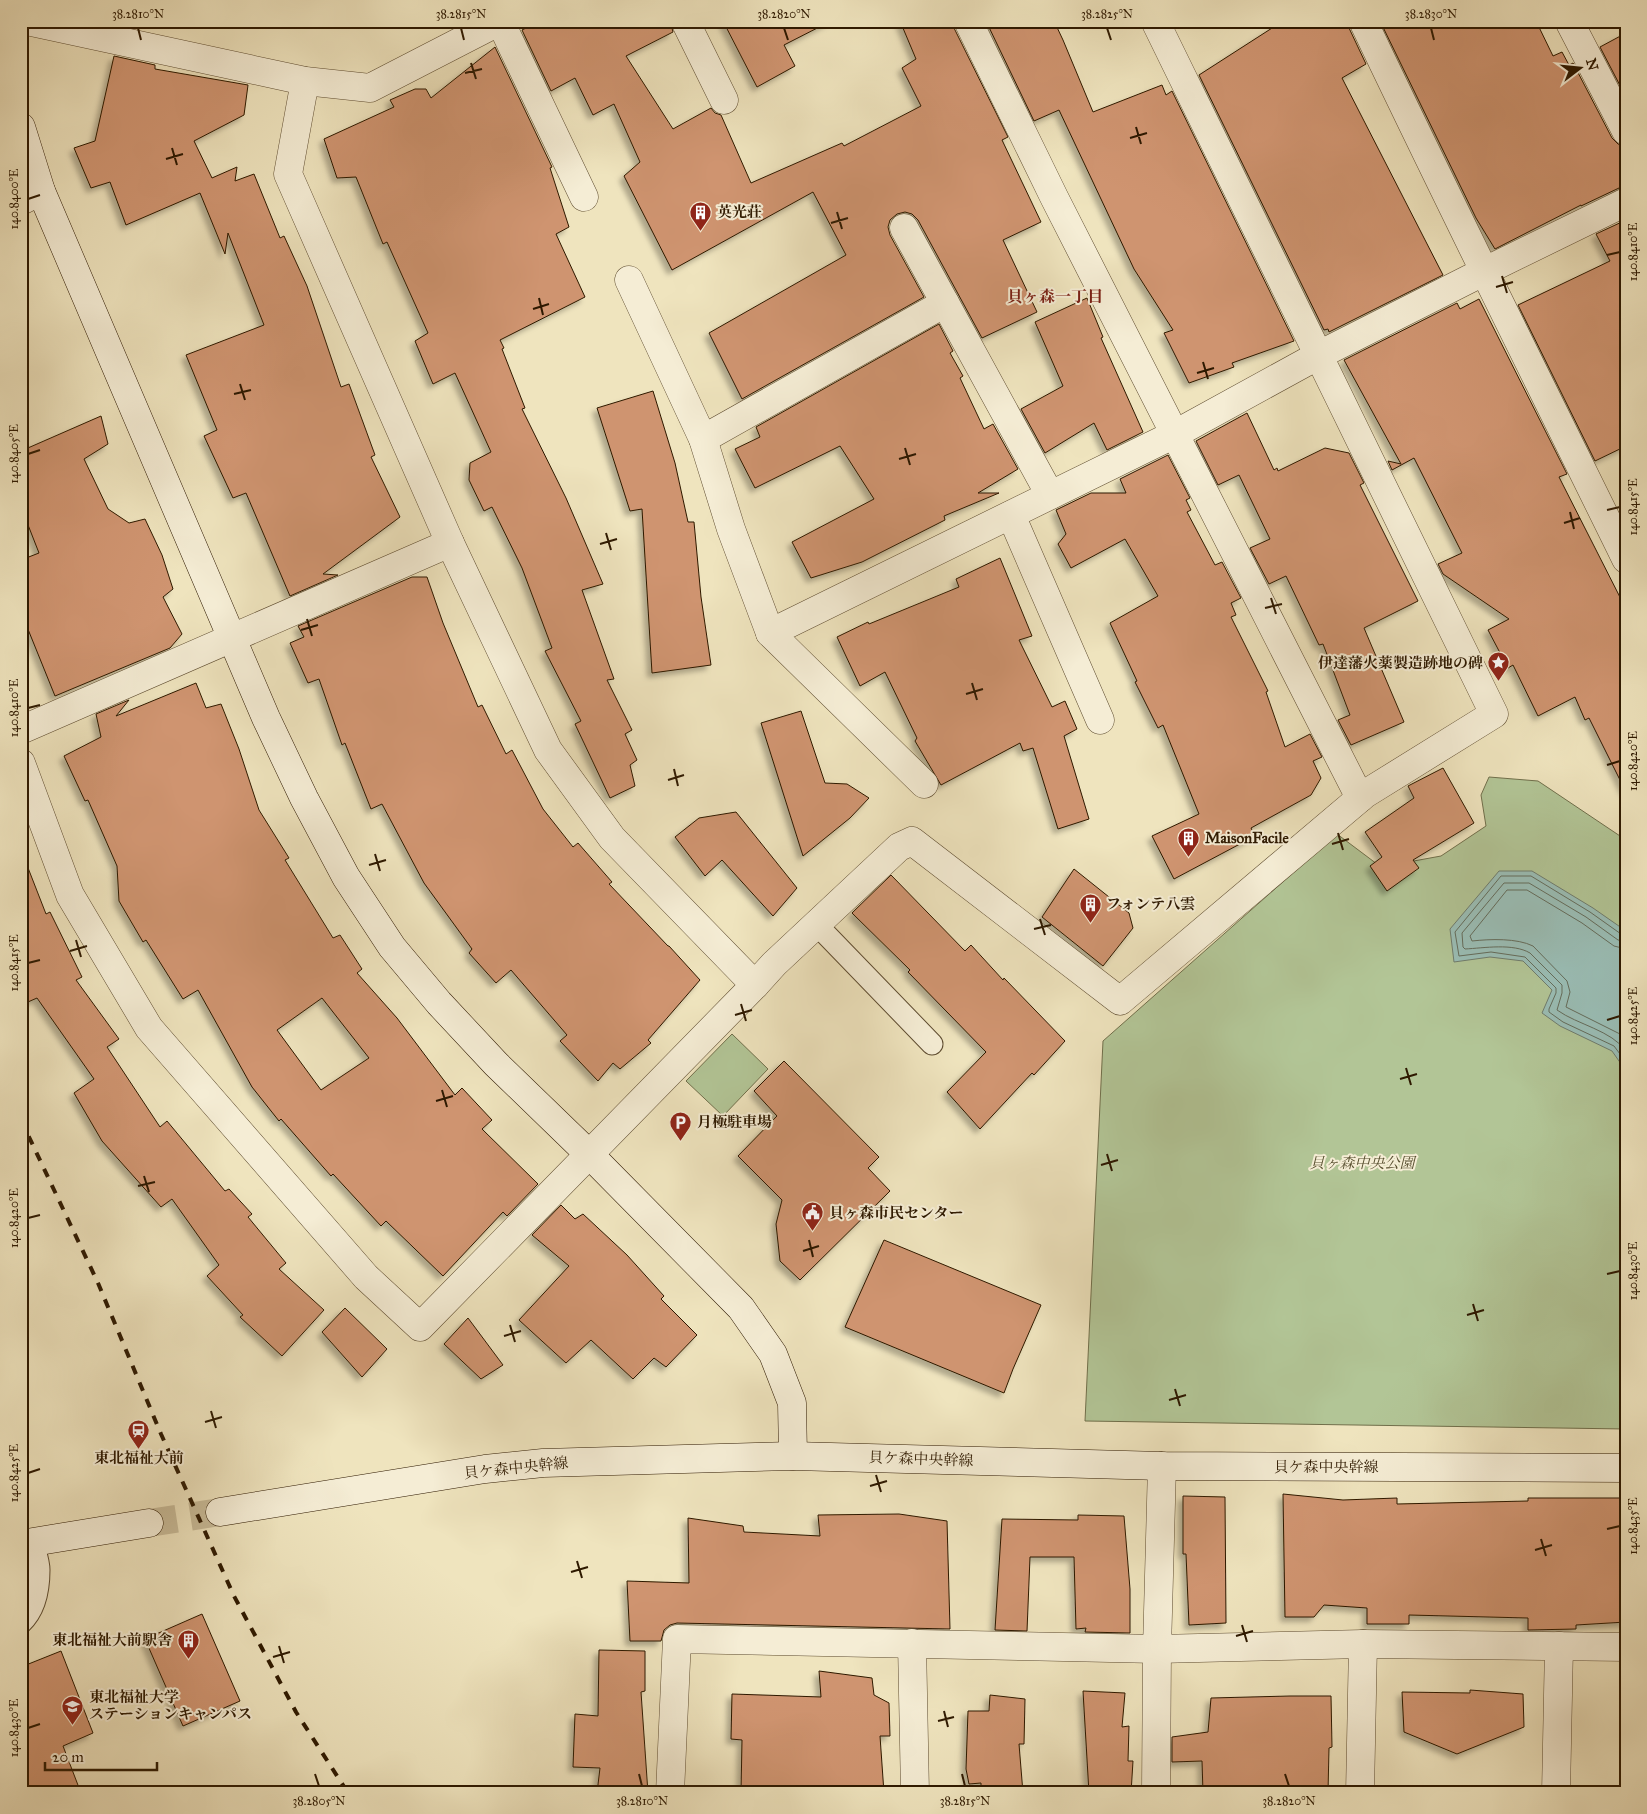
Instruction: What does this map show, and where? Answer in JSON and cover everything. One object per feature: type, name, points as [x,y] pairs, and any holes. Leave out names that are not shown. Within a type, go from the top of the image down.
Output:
[{"type":"street","points":[[27,21],[305,81],[370,88],[500,21],[584,197]]},
{"type":"street","points":[[685,21],[724,100]]},
{"type":"street","points":[[968,21],[1054,197],[1360,798]]},
{"type":"street","points":[[21,763],[70,895],[149,1028],[366,1277],[420,1327],[590,1155],[774,964],[899,847],[912,840],[1120,1001],[1360,798],[1494,714],[1155,21]]},
{"type":"street","points":[[1363,21],[1430,162],[1626,559]]},
{"type":"street","points":[[1569,21],[1626,131]]},
{"type":"street","points":[[305,81],[288,174],[450,543],[548,750],[612,838],[755,985]]},
{"type":"street","points":[[21,127],[31,196],[232,638],[266,718],[304,798],[346,877],[392,947],[439,1003],[490,1057],[741,1308],[773,1354],[792,1403],[793,1456]]},
{"type":"street","points":[[770,633],[1175,434],[1319,355],[1626,202]]},
{"type":"street","points":[[904,228],[1050,495]]},
{"type":"street","points":[[629,280],[703,439],[732,529],[770,633],[924,784]]},
{"type":"street","points":[[703,439],[945,303]]},
{"type":"street","points":[[1010,515],[1100,720]]},
{"type":"street","points":[[21,730],[450,543]]},
{"type":"street","name":"貝ケ森中央幹線","points":[[220,1512],[485,1469],[543,1463],[793,1456],[1162,1466],[1626,1468]]},
{"type":"street","points":[[1156,1793],[1157,1649],[1162,1466]]},
{"type":"street","points":[[27,1543],[149,1523]]},
{"type":"street","points":[[670,1793],[677,1639],[1157,1649],[1363,1644],[1626,1647]]},
{"type":"street","points":[[912,1643],[915,1793]]},
{"type":"street","points":[[1360,1793],[1363,1644]]},
{"type":"street","points":[[1556,1793],[1559,1646]]},
{"type":"lane","points":[[816,924],[932,1044]]},
{"type":"lane","points":[[21,1622],[26,1618],[36,1598],[39,1569],[27,1543]]},
{"type":"green space","name":"貝ヶ森中央公園","points":[[1489,777],[1538,781],[1626,840],[1626,1429],[1085,1421],[1103,1041],[1337,834],[1381,867],[1441,856],[1486,826],[1481,795]]},
{"type":"green space","points":[[732,1034],[768,1069],[723,1116],[686,1081]]},
{"type":"water","points":[[1499,871],[1532,871],[1593,908],[1626,931],[1626,1071],[1612,1051],[1560,1026],[1542,1013],[1552,990],[1523,961],[1490,957],[1454,962],[1450,929]]},
{"type":"building","points":[[540,21],[670,21],[673,32],[626,56],[673,129],[711,108],[715,113],[721,115],[751,183],[842,143],[844,146],[921,106],[902,68],[916,59],[900,21],[953,21],[954,28],[1008,137],[1002,140],[1041,222],[1003,240],[1037,312],[982,338],[918,220],[912,214],[905,212],[897,214],[890,220],[888,227],[890,235],[924,297],[742,399],[709,333],[846,255],[813,192],[672,270],[624,176],[640,162],[614,104],[593,115],[575,78],[551,91],[522,30]]},
{"type":"building","points":[[723,21],[831,21],[784,45],[795,66],[757,87]]},
{"type":"building","points":[[986,21],[1054,21],[1093,112],[1162,85],[1166,95],[1172,91],[1294,341],[1232,363],[1234,367],[1189,383],[1164,333],[1173,330],[1134,269],[1059,110],[1034,121]]},
{"type":"building","points":[[1283,21],[1348,21],[1349,28],[1366,64],[1342,78],[1443,275],[1329,332],[1328,329],[1324,330],[1199,75]]},
{"type":"building","points":[[1380,21],[1536,21],[1553,56],[1562,52],[1569,65],[1573,63],[1612,138],[1618,144],[1626,147],[1626,187],[1619,188],[1581,205],[1495,249],[1476,218]]},
{"type":"building","points":[[1626,33],[1626,97],[1600,47]]},
{"type":"building","points":[[495,47],[552,167],[550,168],[569,227],[556,234],[585,297],[500,340],[525,408],[522,409],[566,498],[603,584],[582,590],[614,679],[607,680],[632,730],[625,734],[637,760],[630,765],[635,786],[610,798],[575,724],[581,721],[545,651],[552,648],[522,568],[492,507],[484,511],[469,480],[470,463],[491,452],[455,373],[433,384],[415,341],[428,333],[387,242],[383,244],[356,177],[337,178],[324,139],[394,107],[390,100],[415,89],[426,89],[431,98]]},
{"type":"building","points":[[114,56],[155,65],[155,69],[248,85],[244,115],[194,141],[212,178],[237,167],[235,181],[254,174],[280,238],[284,236],[307,286],[341,387],[349,384],[375,455],[371,457],[400,517],[323,574],[338,575],[290,596],[246,493],[233,498],[204,436],[217,430],[186,355],[264,325],[228,233],[225,254],[200,193],[126,225],[110,182],[91,188],[74,148],[95,141]]},
{"type":"building","points":[[1626,220],[1626,446],[1595,461],[1518,305],[1610,261],[1596,234]]},
{"type":"building","points":[[1087,298],[1103,337],[1101,338],[1143,432],[1107,450],[1094,423],[1045,453],[1021,409],[1063,386],[1035,322]]},
{"type":"building","points":[[1479,299],[1567,474],[1559,477],[1626,609],[1626,792],[1589,718],[1585,720],[1575,697],[1538,716],[1513,665],[1508,668],[1488,630],[1509,619],[1443,574],[1438,564],[1462,553],[1414,458],[1392,470],[1388,461],[1401,464],[1344,360],[1457,303],[1460,309]]},
{"type":"building","points":[[939,324],[953,351],[950,353],[963,376],[960,378],[984,429],[993,424],[1018,469],[978,493],[999,493],[944,516],[945,520],[862,562],[811,578],[792,542],[874,499],[840,446],[755,488],[735,449],[760,437],[756,427]]},
{"type":"building","points":[[653,391],[675,463],[688,522],[694,522],[701,597],[711,665],[652,673],[642,509],[630,511],[597,408]]},
{"type":"building","points":[[1247,413],[1274,470],[1277,468],[1278,471],[1325,448],[1349,453],[1364,483],[1360,485],[1418,601],[1364,628],[1404,722],[1351,745],[1338,720],[1350,715],[1323,644],[1319,645],[1286,576],[1269,584],[1250,548],[1270,539],[1239,475],[1218,485],[1196,441]]},
{"type":"building","points":[[101,416],[108,444],[84,459],[108,509],[129,523],[145,519],[162,555],[173,589],[163,597],[182,634],[170,648],[55,696],[21,612],[21,560],[39,553],[21,507],[21,451]]},
{"type":"building","points":[[1168,455],[1190,498],[1186,500],[1191,510],[1187,512],[1215,565],[1222,562],[1241,598],[1231,603],[1236,615],[1231,617],[1268,691],[1266,692],[1285,747],[1310,734],[1322,757],[1313,761],[1321,778],[1311,795],[1251,828],[1255,836],[1174,879],[1152,836],[1199,814],[1163,725],[1158,728],[1135,682],[1137,681],[1110,623],[1158,596],[1125,539],[1071,568],[1058,544],[1066,534],[1056,510],[1091,493],[1126,493],[1120,479]]},
{"type":"building","points":[[1000,558],[1032,636],[1019,640],[1052,707],[1065,701],[1077,729],[1064,736],[1089,819],[1058,829],[1033,748],[1023,751],[1020,743],[941,785],[915,741],[917,738],[885,672],[860,686],[837,637],[868,622],[869,624],[959,587],[956,579]]},
{"type":"building","points":[[412,577],[427,577],[443,623],[478,707],[482,705],[506,754],[512,750],[543,809],[573,847],[578,843],[612,882],[609,884],[700,980],[648,1040],[651,1043],[620,1069],[613,1063],[598,1081],[560,1041],[567,1035],[511,970],[496,983],[469,953],[472,949],[424,883],[382,804],[371,809],[345,743],[342,745],[319,679],[308,683],[290,643],[304,637],[298,626]]},
{"type":"building","points":[[196,683],[206,708],[221,704],[239,749],[259,810],[289,858],[285,860],[333,938],[340,935],[362,969],[357,973],[397,1018],[455,1095],[462,1088],[492,1120],[482,1129],[538,1184],[507,1216],[503,1212],[443,1276],[386,1221],[381,1226],[333,1174],[331,1176],[281,1119],[279,1121],[252,1087],[198,990],[183,999],[146,940],[143,942],[119,901],[117,866],[88,800],[85,801],[64,756],[101,737],[96,714],[129,700],[116,716]],"holes":[[[322,998],[369,1058],[321,1090],[277,1030]]]},
{"type":"building","points":[[801,711],[825,783],[847,784],[869,798],[850,818],[803,856],[761,723]]},
{"type":"building","points":[[1443,768],[1474,823],[1413,860],[1419,868],[1387,891],[1370,866],[1382,857],[1365,832],[1414,798],[1408,786]]},
{"type":"building","points":[[736,812],[797,888],[773,916],[722,860],[705,876],[675,837],[699,818]]},
{"type":"building","points":[[23,855],[46,914],[50,912],[82,977],[76,980],[119,1039],[107,1047],[160,1127],[167,1121],[225,1191],[229,1189],[252,1214],[248,1217],[286,1263],[279,1269],[324,1310],[282,1356],[240,1317],[243,1315],[207,1276],[219,1265],[172,1199],[161,1207],[102,1141],[74,1093],[94,1079],[37,998],[21,1005],[21,856]]},
{"type":"building","name":"フォンテ八雲","points":[[1074,869],[1129,913],[1133,928],[1103,966],[1042,917]]},
{"type":"building","points":[[891,875],[965,951],[971,945],[1003,980],[1004,978],[1065,1041],[1034,1075],[1032,1073],[980,1129],[947,1092],[986,1052],[908,972],[910,970],[852,913]]},
{"type":"building","points":[[784,1061],[879,1157],[868,1168],[890,1191],[800,1280],[780,1261],[776,1224],[782,1200],[738,1156],[777,1116],[754,1091]]},
{"type":"building","points":[[561,1205],[575,1219],[583,1214],[627,1255],[664,1296],[661,1299],[697,1335],[666,1367],[654,1358],[633,1379],[591,1340],[566,1363],[519,1320],[569,1266],[532,1235]]},
{"type":"building","points":[[884,1240],[1041,1305],[1004,1393],[845,1327]]},
{"type":"building","points":[[345,1308],[387,1349],[362,1377],[322,1332]]},
{"type":"building","points":[[468,1318],[503,1365],[481,1379],[444,1344]]},
{"type":"building","points":[[1283,1494],[1343,1500],[1397,1498],[1397,1504],[1528,1501],[1528,1498],[1626,1498],[1626,1622],[1576,1625],[1576,1629],[1528,1630],[1528,1618],[1409,1615],[1409,1624],[1367,1624],[1367,1608],[1324,1605],[1314,1617],[1285,1617]]},
{"type":"building","points":[[1183,1496],[1225,1497],[1226,1623],[1189,1625],[1186,1554],[1183,1554]]},
{"type":"building","points":[[899,1514],[947,1521],[950,1629],[677,1623],[670,1625],[664,1630],[661,1641],[630,1641],[627,1581],[689,1583],[688,1518],[743,1526],[744,1532],[820,1536],[818,1515]]},
{"type":"building","points":[[1078,1515],[1124,1516],[1130,1589],[1130,1633],[1085,1632],[1086,1628],[1076,1629],[1074,1557],[1030,1557],[1027,1631],[995,1630],[1002,1519],[1078,1520]]},
{"type":"building","name":"東北福祉大前駅舎","points":[[202,1614],[240,1701],[183,1726],[145,1639]]},
{"type":"building","points":[[599,1650],[645,1651],[645,1691],[641,1692],[648,1793],[597,1793],[600,1768],[573,1767],[575,1714],[598,1716]]},
{"type":"building","points":[[61,1651],[93,1733],[63,1746],[81,1793],[21,1793],[21,1667]]},
{"type":"building","points":[[819,1671],[872,1678],[874,1695],[889,1703],[890,1736],[880,1736],[884,1793],[741,1793],[742,1740],[731,1739],[732,1694],[821,1697]]},
{"type":"building","points":[[1470,1690],[1523,1694],[1524,1727],[1457,1754],[1404,1732],[1402,1692],[1470,1693]]},
{"type":"building","points":[[1083,1691],[1125,1693],[1122,1727],[1129,1726],[1128,1761],[1133,1761],[1131,1793],[1089,1793]]},
{"type":"building","points":[[990,1695],[1025,1699],[1024,1744],[1019,1744],[1023,1793],[981,1793],[981,1783],[969,1784],[966,1769],[968,1711],[989,1711]]},
{"type":"building","points":[[1331,1696],[1332,1747],[1329,1748],[1328,1793],[1203,1793],[1202,1761],[1172,1762],[1172,1737],[1208,1732],[1211,1698]]},
{"type":"tunnel","points":[[149,1523],[220,1512]]},
{"type":"railway","points":[[21,1120],[98,1283],[161,1434],[234,1596],[296,1712],[348,1793]]},
{"type":"place","name":"英光荘","points":[[701,231]]},
{"type":"place","name":"伊達藩火薬製造跡地の碑","points":[[1499,682]]},
{"type":"place","name":"MaisonFacile","points":[[1189,857]]},
{"type":"place","name":"フォンテ八雲","points":[[1090,923]]},
{"type":"place","name":"月極駐車場","points":[[681,1141]]},
{"type":"place","name":"貝ヶ森市民センター","points":[[813,1232]]},
{"type":"place","name":"東北福祉大前","points":[[139,1449]]},
{"type":"place","name":"東北福祉大前駅舎","points":[[188,1659]]},
{"type":"place","name":"東北福祉大学 ステーションキャンパス","points":[[73,1725]]},
{"type":"district","name":"貝ヶ森一丁目","points":[[1055,296]]}]
